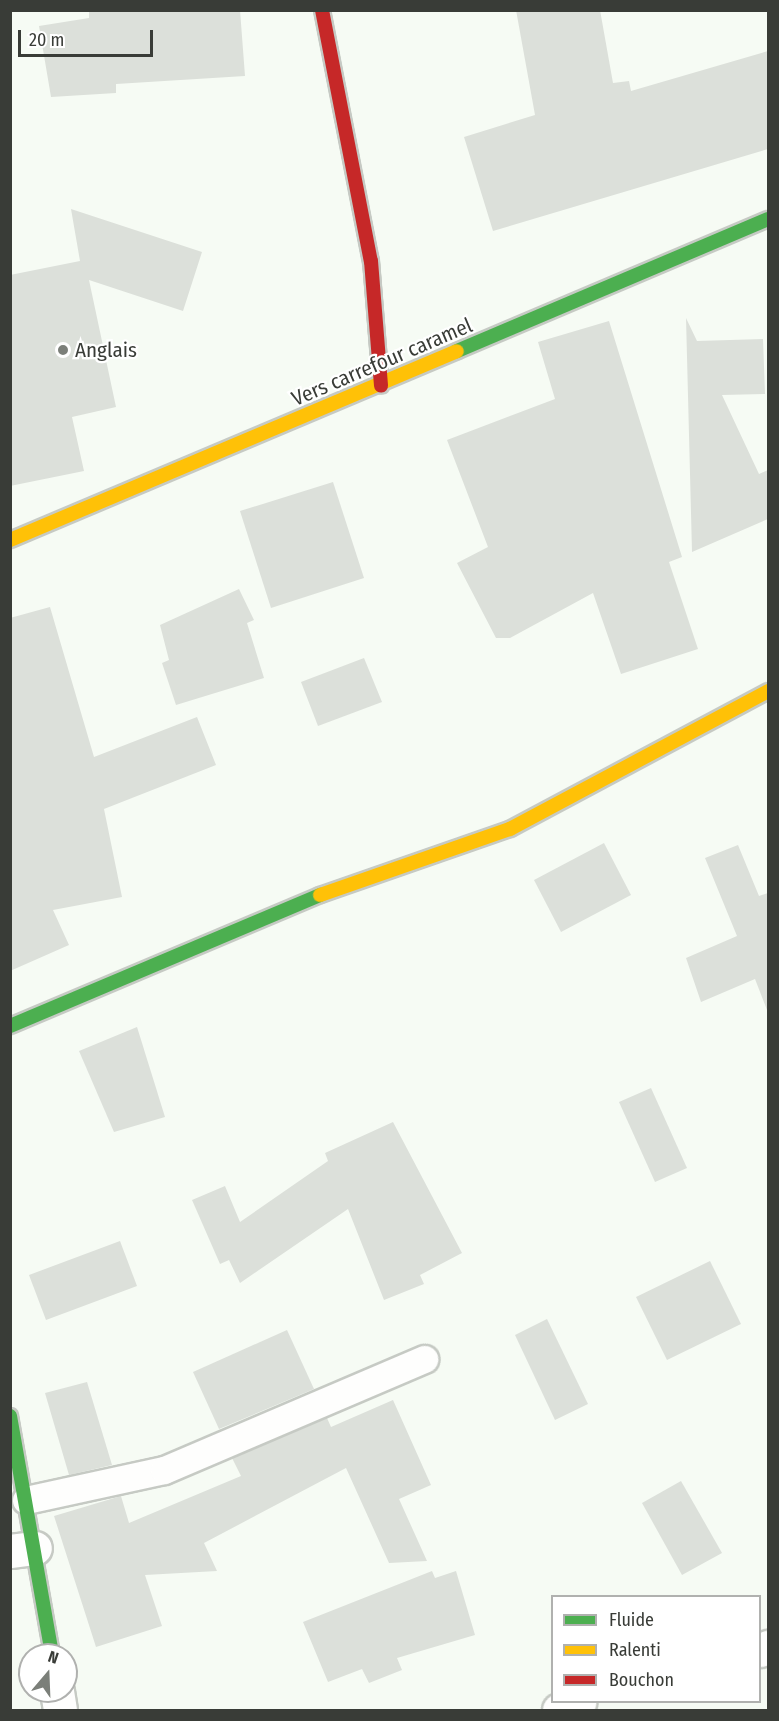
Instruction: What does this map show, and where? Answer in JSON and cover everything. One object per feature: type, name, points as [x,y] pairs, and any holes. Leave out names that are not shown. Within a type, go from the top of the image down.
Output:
[{"type":"street","points":[[322,10],[370,261],[381,386]]},
{"type":"street","name":"Vers carrefour caramel","points":[[10,540],[381,386],[768,219]]},
{"type":"street","points":[[10,1026],[326,893],[510,830],[768,691]]},
{"type":"street","points":[[10,1416],[26,1500],[23,1549],[49,1643]]},
{"type":"street","points":[[559,1710],[575,1703]]},
{"type":"lane","points":[[26,1500],[164,1470],[424,1359]]},
{"type":"building","points":[[89,10],[240,10],[245,76],[116,84],[116,93],[51,97],[39,26],[89,18]]},
{"type":"building","points":[[516,10],[600,10],[613,83],[629,81],[631,91],[768,51],[768,149],[493,231],[464,137],[535,115]]},
{"type":"building","points":[[71,209],[202,252],[183,311],[89,280],[116,407],[72,417],[84,471],[10,486],[10,275],[80,261]]},
{"type":"building","points":[[686,318],[697,341],[763,339],[765,394],[722,395],[759,474],[768,470],[768,519],[692,552]]},
{"type":"building","points":[[609,321],[682,557],[669,562],[698,649],[621,674],[593,593],[510,638],[496,638],[457,563],[488,547],[447,440],[555,399],[538,342]]},
{"type":"building","points":[[333,482],[364,578],[271,608],[240,511]]},
{"type":"building","points":[[239,589],[254,620],[247,623],[264,678],[176,705],[162,663],[169,660],[160,625]]},
{"type":"building","points":[[50,607],[94,757],[197,717],[216,765],[104,809],[122,897],[53,910],[69,945],[10,971],[10,618]]},
{"type":"building","points":[[364,658],[382,702],[318,726],[301,682]]},
{"type":"building","points":[[604,843],[631,895],[561,932],[534,880]]},
{"type":"building","points":[[738,845],[759,896],[768,893],[767,1010],[755,979],[701,1002],[686,958],[737,936],[705,858]]},
{"type":"building","points":[[137,1027],[165,1117],[114,1132],[79,1051]]},
{"type":"building","points":[[651,1088],[687,1168],[655,1182],[619,1102]]},
{"type":"building","points":[[393,1122],[462,1253],[420,1275],[424,1284],[384,1300],[348,1209],[240,1283],[229,1260],[220,1264],[192,1200],[225,1186],[240,1222],[328,1161],[325,1153]]},
{"type":"building","points":[[120,1241],[137,1286],[46,1320],[29,1275]]},
{"type":"building","points":[[710,1261],[741,1324],[667,1360],[636,1297]]},
{"type":"building","points":[[547,1319],[588,1404],[555,1420],[515,1335]]},
{"type":"building","points":[[287,1330],[314,1389],[219,1429],[193,1372]]},
{"type":"building","points":[[87,1382],[112,1465],[69,1475],[45,1393]]},
{"type":"building","points":[[393,1400],[431,1485],[399,1499],[427,1561],[389,1563],[346,1468],[204,1543],[217,1571],[145,1575],[162,1626],[96,1647],[54,1516],[121,1496],[129,1523],[241,1476],[232,1458],[327,1418],[331,1427]]},
{"type":"building","points":[[681,1481],[722,1553],[682,1575],[642,1503]]},
{"type":"building","points":[[432,1571],[435,1578],[456,1571],[475,1635],[397,1658],[402,1670],[369,1683],[362,1669],[328,1682],[303,1622]]},
{"type":"traffic: fast","points":[[457,351],[768,219]]},
{"type":"traffic: fast","points":[[10,1026],[320,895]]},
{"type":"traffic: fast","points":[[10,1416],[50,1643]]},
{"type":"traffic: slow","points":[[10,540],[457,351]]},
{"type":"traffic: slow","points":[[320,895],[510,829],[768,691]]},
{"type":"traffic: jam","points":[[322,10],[371,261],[381,386]]},
{"type":"place","name":"Anglais","points":[[63,350]]}]
